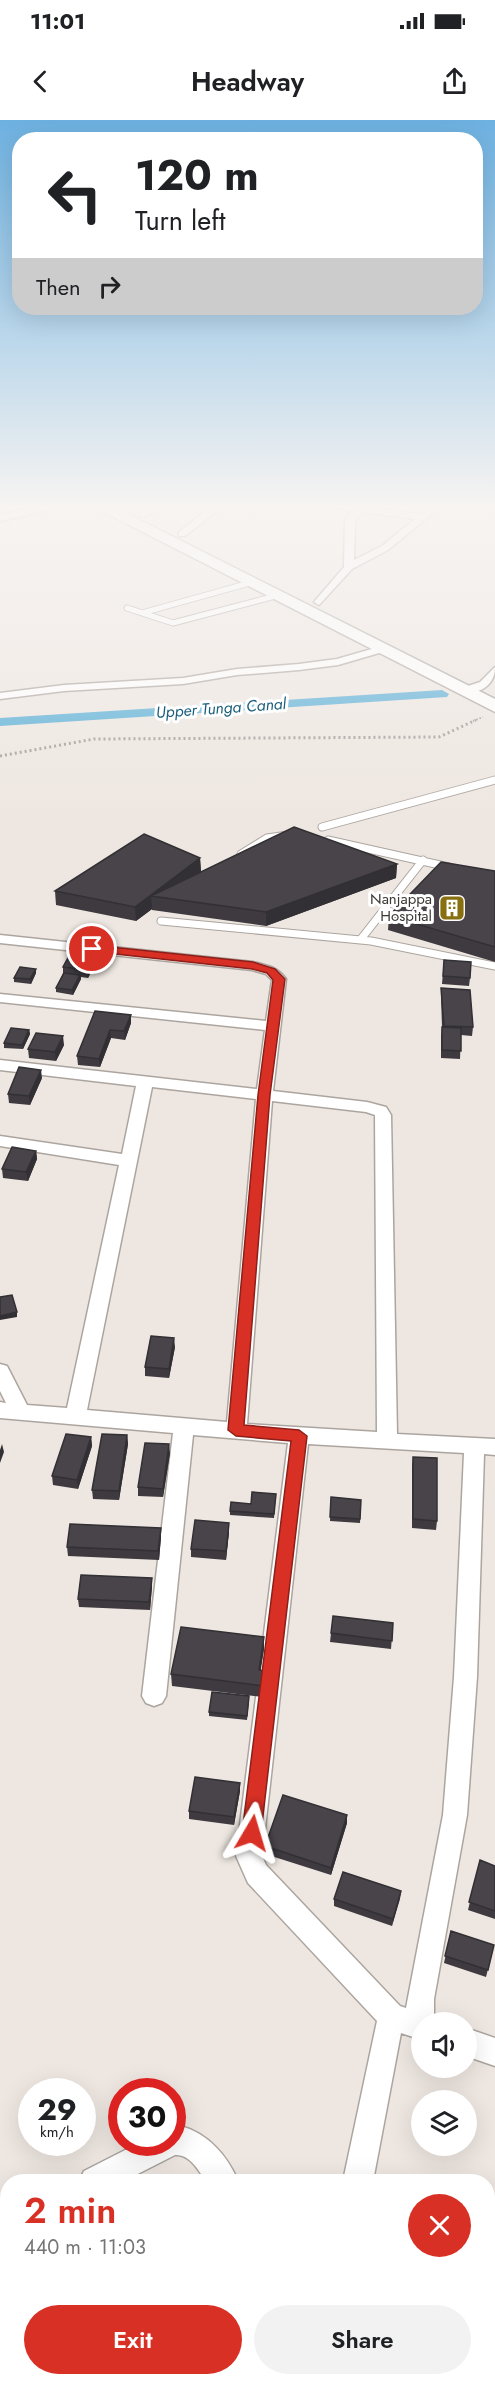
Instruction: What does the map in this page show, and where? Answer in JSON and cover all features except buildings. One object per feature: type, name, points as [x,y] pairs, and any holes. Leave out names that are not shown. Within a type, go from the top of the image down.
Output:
[{"type":"highway","points":[[309,611],[466,690],[492,710]]},
{"type":"highway","points":[[336,611],[489,687]]},
{"type":"street","points":[[0,696],[299,667],[338,662],[382,649]]},
{"type":"street","points":[[466,690],[489,687],[495,670]]},
{"type":"street","points":[[0,939],[262,968],[279,979],[264,1095],[236,1430]]},
{"type":"street","points":[[0,998],[272,1026]]},
{"type":"street","points":[[0,1065],[368,1107],[380,1111],[383,1115],[387,1441]]},
{"type":"street","points":[[76,1415],[145,1082]]},
{"type":"street","points":[[0,1142],[128,1161]]},
{"type":"street","points":[[0,1371],[10,1411],[299,1436],[484,1447],[454,1817],[433,1940],[410,2023],[386,2037],[359,2174]]},
{"type":"street","points":[[154,1696],[183,1425]]},
{"type":"street","points":[[299,1436],[249,1856],[258,1874],[410,2023]]},
{"type":"street","points":[[477,2046],[495,2052]]},
{"type":"street","points":[[186,2141],[197,2147],[218,2174]]},
{"type":"street","points":[[108,2174],[143,2156]]},
{"type":"lane","points":[[134,611],[175,622],[219,611]]},
{"type":"lane","points":[[142,614],[154,611]]},
{"type":"lane","points":[[322,827],[495,780]]},
{"type":"lane","points":[[229,861],[267,838],[296,835]]},
{"type":"lane","points":[[317,838],[454,868]]},
{"type":"lane","points":[[361,939],[423,860]]},
{"type":"lane","points":[[161,921],[361,939],[425,948],[495,966]]},
{"type":"path","points":[[0,756],[94,739],[439,737],[492,710]]},
{"type":"waterway","name":"Upper Tunga Canal","points":[[0,722],[175,709],[442,694]]},
{"type":"place","name":"Nanjappa Hospital","points":[[452,908]]},
{"type":"route","points":[[92,949],[253,966],[271,971],[279,979],[264,1095],[236,1430],[299,1436],[252,1833]]}]
